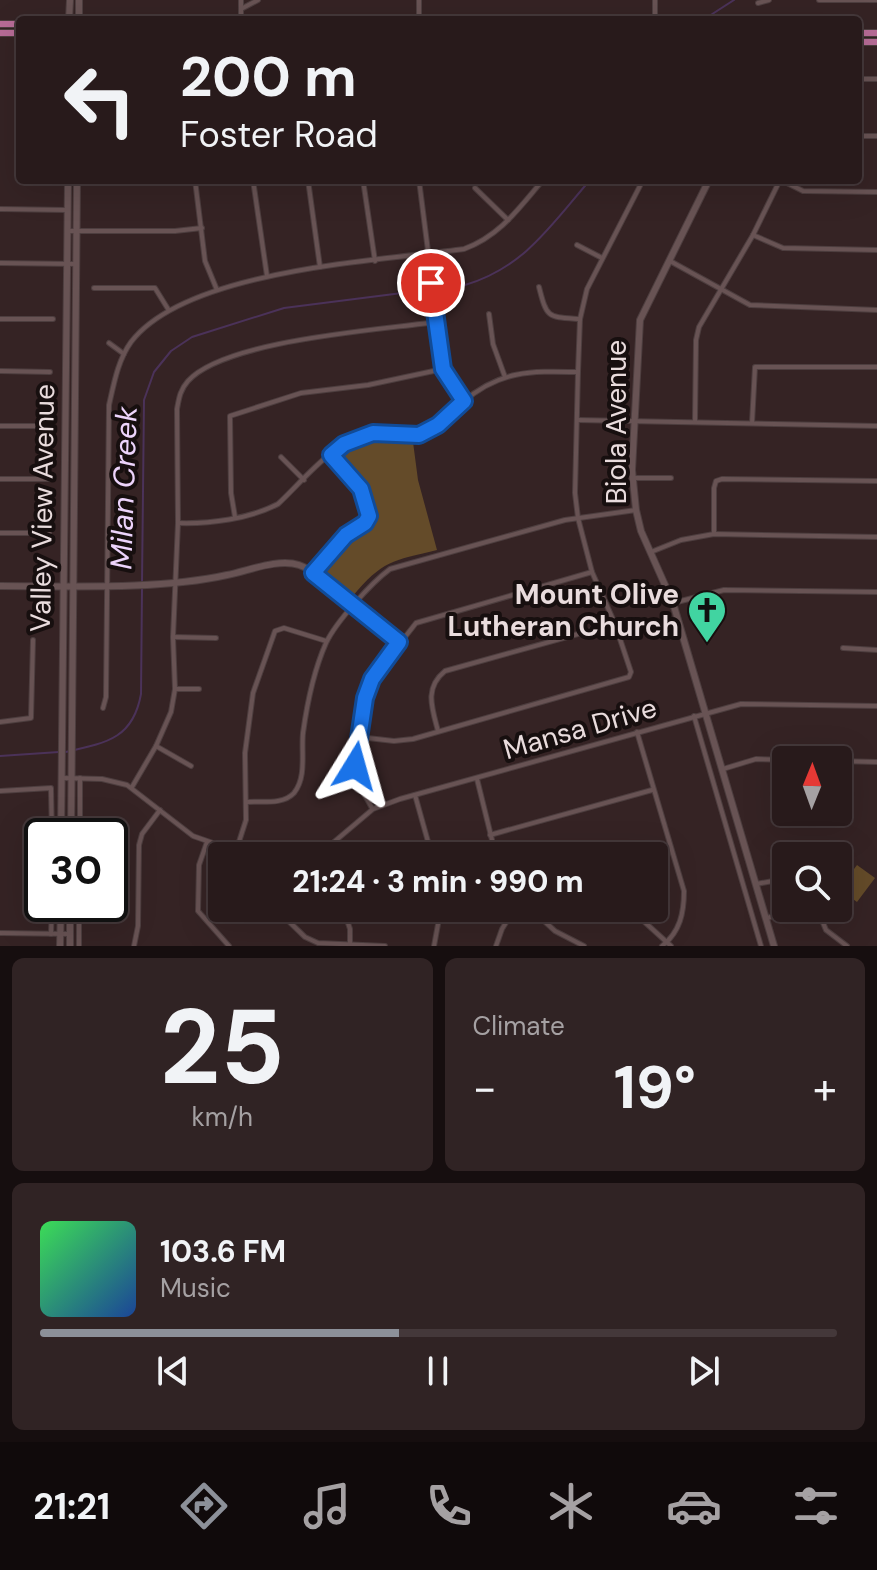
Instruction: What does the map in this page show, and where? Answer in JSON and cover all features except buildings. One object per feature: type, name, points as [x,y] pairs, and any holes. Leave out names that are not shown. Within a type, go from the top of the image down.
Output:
[{"type":"main road","name":"Valley View Avenue","points":[[61,818],[68,184]]},
{"type":"main road","name":"Valley View Avenue","points":[[71,818],[77,184]]},
{"type":"main road","name":"Biola Avenue","points":[[707,184],[640,320],[632,478],[636,510],[649,552],[673,603],[774,946]]},
{"type":"main road","points":[[0,586],[204,580],[282,563],[299,565],[313,573],[354,605]]},
{"type":"main road","points":[[60,922],[60,946]]},
{"type":"main road","points":[[70,922],[70,946]]},
{"type":"street","points":[[241,0],[241,16]]},
{"type":"street","points":[[241,9],[258,0]]},
{"type":"street","points":[[758,3],[769,0]]},
{"type":"street","points":[[819,0],[877,0]]},
{"type":"street","points":[[196,184],[205,261],[218,291]]},
{"type":"street","points":[[254,184],[267,276]]},
{"type":"street","points":[[309,184],[320,267]]},
{"type":"street","points":[[364,184],[375,261]]},
{"type":"street","points":[[420,184],[443,369],[464,401]]},
{"type":"street","points":[[103,708],[106,697],[109,405],[124,354],[142,330],[168,309],[267,276],[464,249],[481,243],[508,221],[540,184]]},
{"type":"street","points":[[359,737],[394,741],[629,677],[631,672],[615,624],[592,572],[575,493],[580,319],[587,289],[641,184]]},
{"type":"street","points":[[695,422],[696,340],[699,327],[779,184]]},
{"type":"street","points":[[789,184],[803,191],[877,192]]},
{"type":"street","points":[[475,188],[508,221]]},
{"type":"street","points":[[0,209],[67,210]]},
{"type":"street","points":[[67,231],[202,228]]},
{"type":"street","points":[[753,235],[783,248],[877,250]]},
{"type":"street","points":[[577,245],[602,258]]},
{"type":"street","points":[[668,260],[750,305],[877,310]]},
{"type":"street","points":[[0,263],[76,264]]},
{"type":"street","points":[[539,287],[545,312],[551,317],[580,319]]},
{"type":"street","points":[[94,288],[155,288],[168,309]]},
{"type":"street","points":[[489,314],[493,344],[505,377]]},
{"type":"street","points":[[0,319],[53,319]]},
{"type":"street","points":[[132,787],[171,712],[175,689],[177,409],[181,391],[189,380],[220,362],[279,343],[436,322]]},
{"type":"street","points":[[109,343],[124,354]]},
{"type":"street","points":[[752,423],[755,367],[877,367]]},
{"type":"street","points":[[235,517],[231,493],[230,416],[301,393],[368,385],[443,369]]},
{"type":"street","points":[[0,371],[50,372]]},
{"type":"street","points":[[178,523],[207,524],[268,510],[344,444],[373,433],[419,435],[438,425],[483,387],[505,377],[526,371],[578,372]]},
{"type":"street","points":[[577,420],[877,426]]},
{"type":"street","points":[[0,426],[49,426]]},
{"type":"street","points":[[313,573],[346,535],[365,523],[369,516],[361,489],[331,455]]},
{"type":"street","points":[[281,457],[304,480]]},
{"type":"street","points":[[632,478],[671,478]]},
{"type":"street","points":[[0,479],[50,479]]},
{"type":"street","points":[[714,534],[714,488],[716,481],[722,479],[877,481]]},
{"type":"street","points":[[247,802],[281,801],[290,797],[300,784],[303,733],[312,685],[326,641],[378,578],[390,569],[578,518],[636,510]]},
{"type":"street","points":[[0,533],[49,533]]},
{"type":"street","points":[[649,552],[681,540],[714,534],[877,537]]},
{"type":"street","points":[[373,809],[356,775],[365,698],[372,679],[416,623],[592,572]]},
{"type":"street","points":[[673,603],[724,590],[877,592]]},
{"type":"street","points":[[354,605],[399,642]]},
{"type":"street","points":[[438,731],[430,696],[432,685],[445,671],[615,624]]},
{"type":"street","points":[[239,842],[246,820],[245,753],[253,693],[275,631],[284,628],[326,641]]},
{"type":"street","points":[[173,637],[216,638]]},
{"type":"street","points":[[0,722],[31,718],[33,640]]},
{"type":"street","points":[[843,648],[877,650]]},
{"type":"street","points":[[175,689],[199,689]]},
{"type":"street","name":"Mansa Drive","points":[[333,842],[373,809],[741,704],[877,706]]},
{"type":"street","points":[[694,716],[761,946]]},
{"type":"street","points":[[637,732],[684,891],[684,912],[667,945],[644,922]]},
{"type":"street","points":[[156,746],[191,766]]},
{"type":"street","points":[[723,769],[756,759],[772,759]]},
{"type":"street","points":[[852,761],[877,762]]},
{"type":"street","points":[[62,778],[111,780],[132,787],[193,836],[207,842],[199,865],[198,911],[229,946]]},
{"type":"street","points":[[80,778],[80,818]]},
{"type":"street","points":[[477,779],[492,842]]},
{"type":"street","points":[[0,791],[51,788],[52,818]]},
{"type":"street","points":[[490,835],[652,790]]},
{"type":"street","points":[[415,795],[428,842]]},
{"type":"street","points":[[134,946],[138,926],[139,845],[142,834],[160,810]]},
{"type":"street","points":[[756,884],[772,882]]},
{"type":"street","points":[[766,919],[772,916]]},
{"type":"street","points":[[51,922],[51,934]]},
{"type":"street","points":[[79,922],[79,946]]},
{"type":"street","points":[[289,922],[305,937],[318,943],[385,946]]},
{"type":"street","points":[[348,922],[350,945]]},
{"type":"street","points":[[434,946],[438,922]]},
{"type":"street","points":[[496,946],[506,922]]},
{"type":"street","points":[[545,922],[555,931],[584,946]]},
{"type":"street","points":[[823,922],[826,930],[847,946]]},
{"type":"street","points":[[0,933],[70,934]]},
{"type":"shaded area","points":[[375,440],[413,442],[418,480],[437,550],[389,564],[352,597],[320,570],[342,542],[374,523],[376,513],[370,494],[340,455],[350,448]]},
{"type":"shaded area","points":[[857,865],[875,878],[857,902],[852,898],[852,872]]},
{"type":"waterway","name":"Milan Creek","points":[[709,16],[734,0]]},
{"type":"waterway","name":"Milan Creek","points":[[142,583],[144,400],[154,372],[171,351],[192,337],[284,308],[465,285],[486,277],[504,268],[535,243],[587,184]]},
{"type":"waterway","name":"Milan Creek","points":[[65,752],[105,742],[132,721],[141,694],[142,589]]},
{"type":"waterway","name":"Milan Creek","points":[[0,756],[59,752]]},
{"type":"place","name":"Mount Olive Lutheran Church","points":[[707,644]]},
{"type":"route","points":[[355,766],[365,698],[372,679],[399,642],[313,573],[346,535],[365,523],[369,516],[361,489],[331,455],[344,444],[373,433],[419,435],[438,425],[464,401],[443,369],[431,283]]}]
